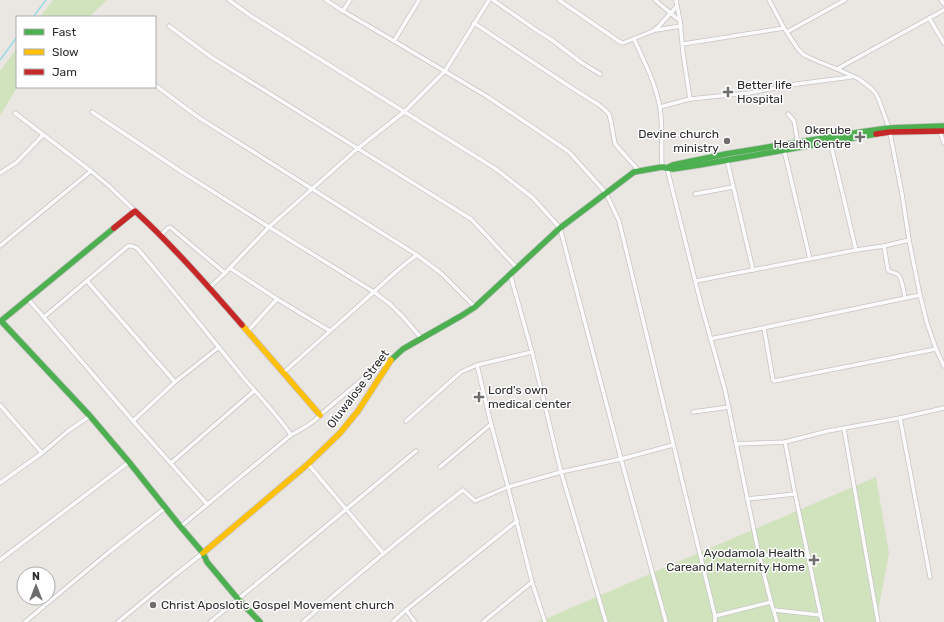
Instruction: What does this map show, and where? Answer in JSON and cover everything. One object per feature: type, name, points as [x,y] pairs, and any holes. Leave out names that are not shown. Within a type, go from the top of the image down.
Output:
[{"type":"street","points":[[229,0],[251,16],[496,169],[533,198],[560,228],[666,622]]},
{"type":"street","points":[[326,0],[488,97],[540,132],[569,152],[606,193],[619,221],[714,616],[714,622]]},
{"type":"street","points":[[343,11],[350,0]]},
{"type":"street","points":[[394,41],[419,0]]},
{"type":"street","points":[[210,288],[269,227],[357,149],[404,112],[445,71],[489,0]]},
{"type":"street","points":[[492,0],[600,74]]},
{"type":"street","points":[[559,0],[623,43],[653,31],[681,26]]},
{"type":"street","points":[[655,0],[680,21]]},
{"type":"street","points":[[676,0],[681,26],[683,53],[690,99]]},
{"type":"street","points":[[769,0],[798,50],[816,61],[859,79],[876,94],[879,100],[889,130],[920,295],[927,323],[944,366]]},
{"type":"street","points":[[787,32],[845,0]]},
{"type":"street","points":[[942,0],[944,4]]},
{"type":"street","points":[[653,31],[677,6]]},
{"type":"street","points":[[837,69],[944,10]]},
{"type":"street","points":[[929,18],[944,43]]},
{"type":"street","points":[[474,23],[605,110],[611,122],[614,144],[639,170]]},
{"type":"street","points":[[169,26],[211,58],[471,220],[516,268]]},
{"type":"street","points":[[683,44],[784,28]]},
{"type":"street","points":[[634,39],[653,83],[660,107],[664,167],[725,390],[759,555],[776,622]]},
{"type":"street","points":[[660,107],[690,99],[749,93],[852,76]]},
{"type":"street","points":[[156,86],[198,117],[417,255],[442,274],[475,307]]},
{"type":"street","points":[[92,112],[182,172],[374,292],[390,304],[422,339]]},
{"type":"street","points":[[15,113],[109,186],[161,235],[248,331],[320,415]]},
{"type":"street","points":[[788,114],[794,121],[799,144]]},
{"type":"street","name":"Oluwalose Street","points":[[118,622],[204,553],[308,464],[340,434],[358,411],[390,362],[403,349],[475,307],[560,228],[634,172],[726,154],[889,130],[944,126]]},
{"type":"street","name":"Oluwalose Street","points":[[664,167],[673,169],[784,150],[799,144],[830,142],[889,130],[942,132]]},
{"type":"street","points":[[942,132],[944,143]]},
{"type":"street","points":[[0,173],[17,162],[43,135]]},
{"type":"street","points":[[830,142],[856,250]]},
{"type":"street","points":[[784,150],[810,259]]},
{"type":"street","points":[[727,160],[753,270]]},
{"type":"street","points":[[0,246],[91,171]]},
{"type":"street","points":[[695,194],[733,187]]},
{"type":"street","points":[[135,211],[0,321],[90,416],[129,462],[180,527],[204,553],[207,562],[238,599],[260,622]]},
{"type":"street","points":[[161,235],[170,227],[226,273]]},
{"type":"street","points":[[696,281],[909,240]]},
{"type":"street","points":[[44,317],[128,246],[137,248],[291,435]]},
{"type":"street","points":[[884,246],[888,270],[889,272],[897,274],[901,279],[905,298]]},
{"type":"street","points":[[283,373],[390,276],[417,255]]},
{"type":"street","points":[[230,268],[330,331]]},
{"type":"street","points":[[510,274],[532,352],[561,472],[606,622]]},
{"type":"street","points":[[87,281],[174,382]]},
{"type":"street","points":[[710,339],[920,295]]},
{"type":"street","points":[[28,298],[133,421],[207,504]]},
{"type":"street","points":[[248,331],[277,299]]},
{"type":"street","points":[[764,328],[772,380],[774,381],[936,349]]},
{"type":"street","points":[[133,421],[174,382],[219,347]]},
{"type":"street","points":[[406,421],[461,372],[477,365],[532,352]]},
{"type":"street","points":[[180,527],[291,435],[316,420],[378,366],[383,363],[390,362]]},
{"type":"street","points":[[477,365],[532,582],[545,622]]},
{"type":"street","points":[[171,462],[254,391]]},
{"type":"street","points":[[0,405],[42,453]]},
{"type":"street","points":[[693,412],[729,407]]},
{"type":"street","points":[[737,444],[785,442],[828,431],[900,418],[944,408]]},
{"type":"street","points":[[0,483],[90,416]]},
{"type":"street","points":[[900,418],[930,577]]},
{"type":"street","points":[[440,467],[491,424]]},
{"type":"street","points":[[844,429],[878,622]]},
{"type":"street","points":[[785,442],[794,494],[822,622]]},
{"type":"street","points":[[303,622],[383,553],[463,490],[475,501],[508,487],[561,472],[621,459],[673,445]]},
{"type":"street","points":[[210,622],[416,451]]},
{"type":"street","points":[[0,560],[129,462]]},
{"type":"street","points":[[308,464],[383,553]]},
{"type":"street","points":[[747,499],[794,494]]},
{"type":"street","points":[[25,622],[109,552],[165,508]]},
{"type":"street","points":[[393,622],[517,521]]},
{"type":"street","points":[[759,555],[808,556]]},
{"type":"street","points":[[483,622],[532,582]]},
{"type":"street","points":[[714,616],[771,602]]},
{"type":"street","points":[[406,610],[415,622]]},
{"type":"street","points":[[774,610],[820,615]]},
{"type":"green space","points":[[53,0],[107,0],[90,16],[41,16]]},
{"type":"green space","points":[[16,49],[16,88],[0,116],[0,71]]},
{"type":"green space","points":[[876,477],[889,553],[876,622],[538,622]]},
{"type":"waterway","points":[[34,16],[46,0]]},
{"type":"waterway","points":[[0,60],[16,38]]},
{"type":"traffic: fast","points":[[667,168],[673,165],[726,154],[861,132],[889,128],[944,126]]},
{"type":"traffic: fast","points":[[391,360],[403,349],[475,307],[560,228],[634,172],[662,167],[673,169],[699,165],[876,134]]},
{"type":"traffic: fast","points":[[114,228],[1,321],[90,416],[203,553],[207,562],[238,599],[260,622]]},
{"type":"traffic: slow","points":[[242,325],[320,415]]},
{"type":"traffic: slow","points":[[203,553],[308,464],[340,433],[358,411],[391,360]]},
{"type":"traffic: jam","points":[[876,134],[890,132],[944,131]]},
{"type":"traffic: jam","points":[[114,228],[135,211],[177,252],[242,325]]},
{"type":"place","name":"Better life Hospital","points":[[728,92]]},
{"type":"place","name":"Okerube Health Centre","points":[[860,137]]},
{"type":"place","name":"Devine church ministry","points":[[727,141]]},
{"type":"place","name":"Lord's own medical center","points":[[479,397]]},
{"type":"place","name":"Ayodamola Health Careand Maternity Home","points":[[814,560]]},
{"type":"place","name":"Christ Aposlotic Gospel Movement church","points":[[153,605]]}]
